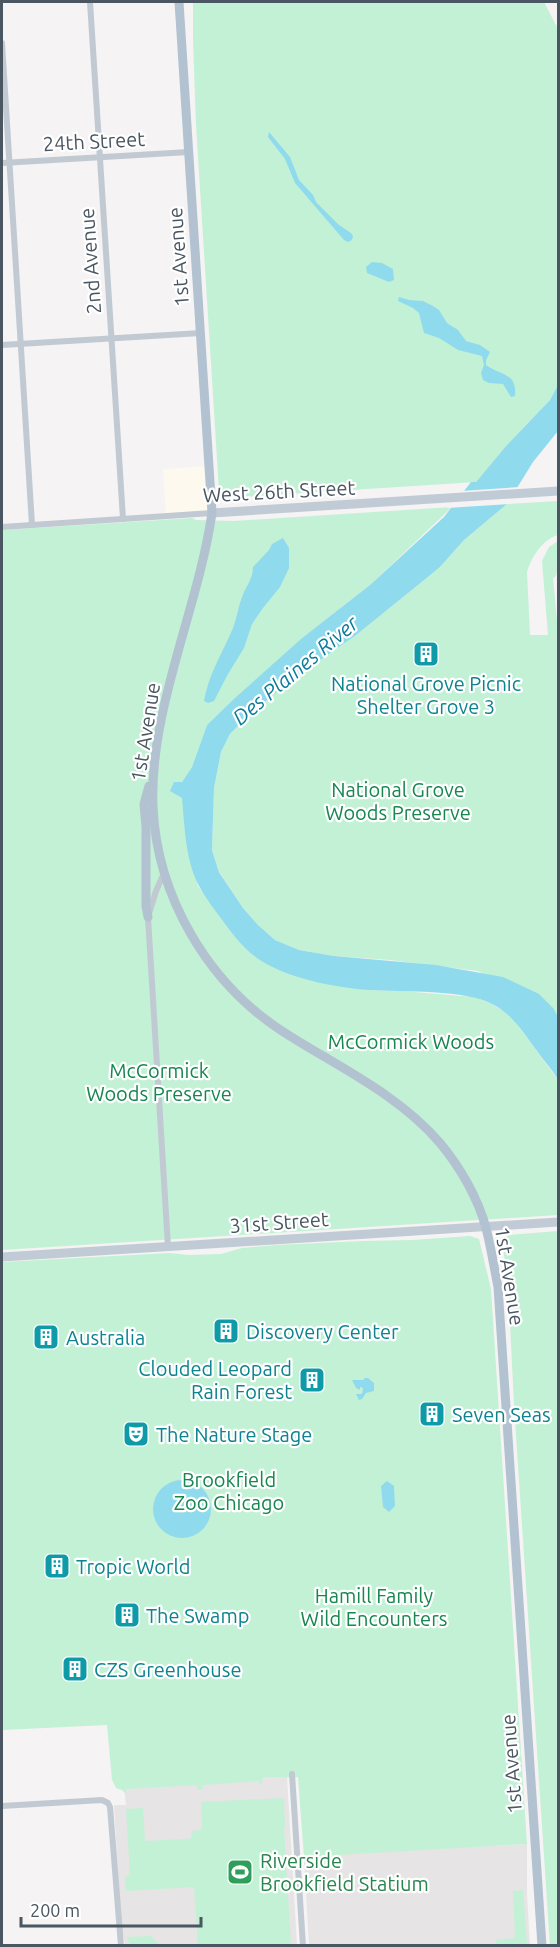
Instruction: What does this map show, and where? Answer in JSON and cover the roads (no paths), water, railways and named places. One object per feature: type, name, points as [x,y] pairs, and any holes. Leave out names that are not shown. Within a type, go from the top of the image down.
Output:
[{"type":"main road","name":"1st Avenue","points":[[179,2],[212,513],[200,574],[162,718],[153,772],[154,822],[164,873],[186,927],[225,982],[274,1025],[373,1086],[411,1114],[440,1144],[468,1185],[486,1226],[498,1287],[542,1946]]},
{"type":"main road","name":"West 26th Street","points":[[212,513],[558,491]]},
{"type":"main road","points":[[148,917],[144,804],[153,772]]},
{"type":"main road","name":"31st Street","points":[[2,1257],[558,1222]]},
{"type":"street","name":"2nd Avenue","points":[[90,2],[123,519]]},
{"type":"street","points":[[2,43],[5,163],[32,525]]},
{"type":"street","name":"24th Street","points":[[5,163],[189,152]]},
{"type":"street","points":[[2,345],[201,333]]},
{"type":"street","name":"West 26th Street","points":[[2,527],[212,513]]},
{"type":"street","points":[[164,873],[148,917],[168,1247]]},
{"type":"street","points":[[292,1774],[303,1946]]},
{"type":"street","points":[[2,1806],[102,1800],[108,1803],[121,1946]]},
{"type":"water","points":[[269,132],[290,157],[299,180],[313,195],[316,202],[339,225],[351,233],[352,240],[348,242],[344,240],[295,183],[285,159],[268,137]]},
{"type":"water","points":[[372,262],[382,263],[393,269],[394,280],[389,282],[367,273],[366,267]]},
{"type":"water","points":[[399,297],[423,301],[433,306],[466,341],[480,345],[490,352],[486,365],[511,379],[515,388],[515,396],[511,397],[503,384],[483,380],[482,356],[458,350],[439,338],[424,333],[419,313],[398,301]]},
{"type":"water","name":"Des Plaines River","points":[[558,385],[558,431],[533,462],[507,504],[464,540],[440,567],[356,635],[289,682],[230,734],[221,752],[214,788],[212,850],[219,872],[243,908],[275,940],[299,950],[334,956],[436,965],[503,977],[539,994],[554,1009],[558,1017],[558,1080],[513,1019],[501,1009],[482,1000],[451,994],[341,987],[298,977],[272,967],[254,956],[233,934],[199,886],[189,858],[182,798],[170,791],[174,782],[182,782],[192,767],[207,725],[302,638],[370,585],[444,517],[471,482],[476,482],[506,446],[550,400]]},
{"type":"water","points":[[283,538],[289,548],[289,568],[280,587],[252,624],[244,648],[214,701],[208,703],[204,701],[209,682],[233,628],[253,567],[272,544]]},
{"type":"water","points":[[365,1378],[374,1383],[374,1391],[366,1393],[359,1400],[356,1394],[362,1394],[363,1388],[360,1387],[360,1390],[356,1388],[352,1380]]},
{"type":"water","points":[[176,1480],[188,1480],[203,1488],[211,1503],[211,1515],[203,1530],[188,1538],[176,1538],[161,1530],[153,1515],[153,1503],[161,1488]]},
{"type":"water","points":[[387,1481],[394,1486],[395,1506],[389,1512],[383,1507],[381,1486]]},
{"type":"place","name":"National Grove Picnic Shelter Grove 3","points":[[426,654]]},
{"type":"place","name":"Discovery Center","points":[[226,1331]]},
{"type":"place","name":"Australia","points":[[46,1337]]},
{"type":"place","name":"Clouded Leopard Rain Forest","points":[[312,1380]]},
{"type":"place","name":"Seven Seas","points":[[432,1414]]},
{"type":"place","name":"The Nature Stage","points":[[136,1434]]},
{"type":"place","name":"Tropic World","points":[[57,1566]]},
{"type":"place","name":"The Swamp","points":[[127,1615]]},
{"type":"place","name":"CZS Greenhouse","points":[[75,1669]]},
{"type":"place","name":"Riverside Brookfield Statium","points":[[240,1872]]},
{"type":"park label","name":"National Grove Woods Preserve","points":[[398,800]]},
{"type":"park label","name":"McCormick Woods","points":[[411,1041]]},
{"type":"park label","name":"McCormick Woods Preserve","points":[[159,1082]]},
{"type":"park label","name":"Brookfield Zoo Chicago","points":[[229,1490]]},
{"type":"park label","name":"Hamill Family Wild Encounters","points":[[374,1606]]}]
